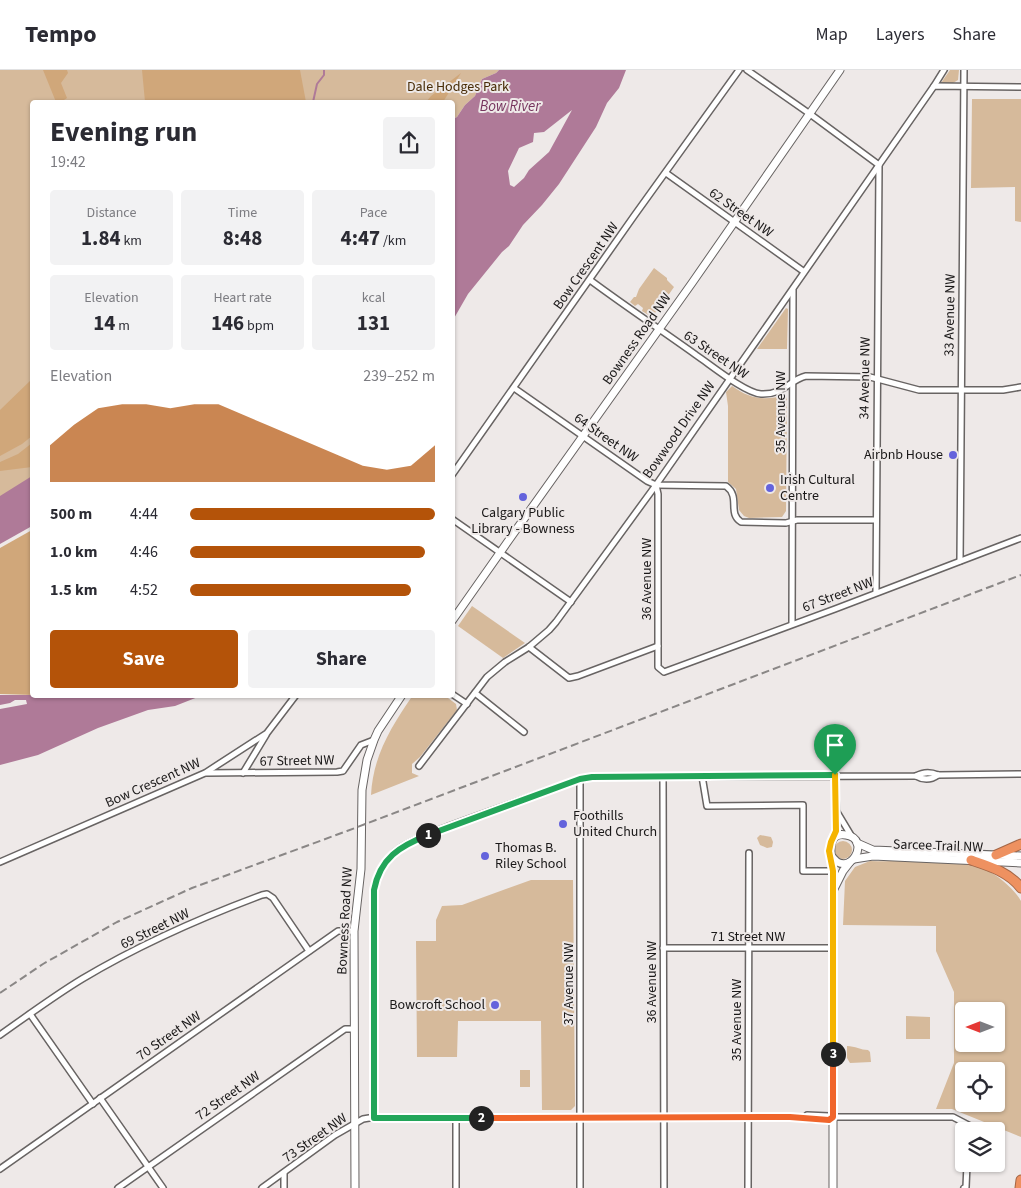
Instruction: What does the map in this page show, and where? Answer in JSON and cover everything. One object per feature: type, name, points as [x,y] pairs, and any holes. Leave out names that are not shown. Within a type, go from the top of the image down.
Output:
[{"type":"highway","points":[[996,855],[1021,844]]},
{"type":"highway","points":[[971,860],[998,870],[1012,879],[1021,888]]},
{"type":"highway","points":[[1020,1188],[1021,1180]]},
{"type":"street","name":"Bow Crescent NW","points":[[455,471],[739,70]]},
{"type":"street","points":[[747,70],[879,165]]},
{"type":"street","name":"Bowness Road NW","points":[[455,617],[840,70]]},
{"type":"street","name":"Bowwood Drive NW","points":[[419,766],[488,677],[549,630],[571,602],[656,485],[944,70]]},
{"type":"street","name":"33 Avenue NW","points":[[960,561],[964,70]]},
{"type":"street","points":[[934,86],[1021,86]]},
{"type":"street","name":"34 Avenue NW","points":[[876,592],[875,520],[879,165]]},
{"type":"street","name":"62 Street NW","points":[[666,173],[804,271]]},
{"type":"street","name":"63 Street NW","points":[[590,280],[729,378],[753,392],[762,394],[784,390],[800,378],[806,376],[870,377],[919,390],[1003,390],[1021,387]]},
{"type":"street","name":"35 Avenue NW","points":[[792,289],[792,624]]},
{"type":"street","name":"64 Street NW","points":[[514,388],[647,481],[656,485]]},
{"type":"street","points":[[656,485],[726,486],[734,494],[735,515],[739,521],[744,522],[786,523],[792,521],[875,520]]},
{"type":"street","name":"36 Avenue NW","points":[[656,485],[658,494],[658,667],[664,672]]},
{"type":"street","points":[[455,521],[571,602]]},
{"type":"street","name":"67 Street NW","points":[[664,672],[1021,538]]},
{"type":"street","points":[[529,647],[569,678],[658,646]]},
{"type":"street","points":[[475,693],[524,732]]},
{"type":"street","points":[[455,696],[467,704]]},
{"type":"street","name":"Bow Crescent NW","points":[[0,862],[205,773],[267,733],[294,698]]},
{"type":"street","name":"Bowness Road NW","points":[[355,1188],[354,931],[361,869],[362,790],[367,760],[374,740],[400,698]]},
{"type":"street","points":[[243,773],[267,733]]},
{"type":"street","name":"67 Street NW","points":[[205,773],[343,771],[361,745],[374,740]]},
{"type":"street","points":[[580,779],[592,777],[663,776],[916,776],[920,773],[938,775],[1021,774]]},
{"type":"street","points":[[833,1188],[833,871],[829,851],[836,831],[835,775]]},
{"type":"street","name":"36 Avenue NW","points":[[663,776],[664,1188]]},
{"type":"street","points":[[702,776],[707,806],[803,805],[803,871],[833,871]]},
{"type":"street","name":"Bowness Road NW","points":[[374,1118],[374,896],[377,878],[383,867],[394,853],[409,843],[457,823],[580,779]]},
{"type":"street","name":"37 Avenue NW","points":[[580,779],[580,1188]]},
{"type":"street","points":[[833,892],[843,871],[858,852],[855,841],[837,811]]},
{"type":"street","points":[[831,842],[834,838],[842,835],[850,836],[855,841]]},
{"type":"street","name":"Sarcee Trail NW","points":[[855,841],[873,850],[1021,856]]},
{"type":"street","name":"35 Avenue NW","points":[[748,1188],[749,853]]},
{"type":"street","points":[[831,855],[837,862],[846,863],[852,861]]},
{"type":"street","name":"Sarcee Trail NW","points":[[852,861],[873,856],[1021,863]]},
{"type":"street","name":"69 Street NW","points":[[0,1034],[82,979],[134,951],[191,923],[262,895],[267,894],[273,898],[309,951]]},
{"type":"street","name":"70 Street NW","points":[[0,1169],[338,931],[354,931]]},
{"type":"street","name":"71 Street NW","points":[[663,948],[833,948]]},
{"type":"street","points":[[30,1014],[93,1104]]},
{"type":"street","name":"72 Street NW","points":[[118,1188],[344,1029],[354,1028]]},
{"type":"street","points":[[100,1098],[163,1188]]},
{"type":"street","name":"73 Street NW","points":[[262,1188],[335,1135],[363,1119],[748,1118],[805,1117],[807,1115],[833,1117],[953,1117],[962,1122]]},
{"type":"street","points":[[456,1118],[456,1188]]},
{"type":"street","points":[[964,1188],[966,1187],[967,1172]]},
{"type":"street","points":[[284,1173],[284,1188]]},
{"type":"green space","name":"Dale Hodges Park","points":[[0,70],[499,70],[482,79],[475,96],[455,118],[455,100],[30,100],[30,486],[0,507]]},
{"type":"green space","points":[[950,70],[959,70],[958,80],[953,83],[941,83]]},
{"type":"green space","points":[[972,99],[1021,99],[1021,222],[1015,221],[1015,187],[971,188]]},
{"type":"green space","points":[[654,268],[667,278],[674,287],[667,297],[669,299],[662,310],[659,308],[655,313],[658,318],[655,319],[642,311],[643,308],[638,304],[635,306],[630,302],[636,297],[639,289]]},
{"type":"green space","points":[[786,308],[788,309],[787,349],[757,349]]},
{"type":"green space","points":[[732,386],[745,394],[757,398],[785,395],[787,397],[786,511],[782,517],[749,518],[744,516],[739,510],[736,489],[728,482],[728,406],[726,392]]},
{"type":"green space","points":[[472,606],[525,643],[503,658],[458,626]]},
{"type":"green space","points":[[411,698],[448,698],[456,704],[457,710],[420,757],[412,764],[412,773],[419,776],[371,795],[372,781],[379,755],[397,719]]},
{"type":"green space","points":[[760,835],[771,837],[772,847],[767,848],[760,845],[757,838]]},
{"type":"green space","points":[[843,841],[849,844],[852,850],[849,856],[843,859],[837,856],[834,850],[837,844]]},
{"type":"green space","points":[[870,861],[946,862],[975,866],[991,872],[1015,892],[1021,901],[1021,1137],[1005,1131],[1005,1122],[984,1122],[959,1112],[1005,1112],[1005,1062],[955,1062],[955,1110],[936,1109],[954,1063],[954,992],[936,951],[936,926],[843,925],[845,881],[855,867]]},
{"type":"green space","name":"Bowcroft School","points":[[531,880],[573,880],[575,1106],[571,1110],[542,1110],[541,1021],[458,1021],[457,1057],[417,1057],[416,941],[436,941],[436,920],[442,906],[462,905]]},
{"type":"green space","points":[[906,1016],[930,1017],[930,1039],[906,1039]]},
{"type":"green space","points":[[847,1046],[868,1050],[871,1062],[850,1063],[847,1058]]},
{"type":"green space","points":[[520,1070],[530,1070],[530,1087],[520,1087]]},
{"type":"shaded area","points":[[43,70],[67,70],[68,73],[61,83],[67,98],[55,100]]},
{"type":"shaded area","points":[[142,70],[300,70],[306,100],[145,100]]},
{"type":"shaded area","points":[[461,73],[444,100],[428,100]]},
{"type":"shaded area","points":[[30,381],[30,438],[0,456],[0,410]]},
{"type":"shaded area","points":[[30,445],[30,467],[0,471],[0,462],[18,454]]},
{"type":"shaded area","points":[[30,531],[30,695],[0,694],[0,548]]},
{"type":"water","name":"Bow River","points":[[499,70],[626,70],[619,88],[607,103],[596,127],[559,184],[523,225],[509,246],[468,294],[455,317],[455,118],[475,96],[482,79]],"holes":[[[572,110],[549,152],[529,170],[524,178],[514,187],[510,185],[508,171],[519,148],[533,142],[534,133],[544,132]]]},
{"type":"water","points":[[30,477],[30,527],[0,544],[0,496]]},
{"type":"water","points":[[0,695],[30,695],[30,698],[195,698],[175,706],[148,710],[98,728],[38,755],[0,765],[0,709],[27,704],[26,700],[15,700],[0,705]]},
{"type":"waterway","points":[[313,100],[317,84],[324,75],[324,70]]},
{"type":"railway","points":[[0,993],[43,964],[117,922],[192,888],[1021,575]]},
{"type":"place","name":"Airbnb House","points":[[953,455]]},
{"type":"place","name":"Irish Cultural Centre","points":[[770,488]]},
{"type":"place","name":"Calgary Public Library - Bowness","points":[[523,497]]},
{"type":"place","name":"Foothills United Church","points":[[563,824]]},
{"type":"place","name":"Thomas B. Riley School","points":[[485,856]]},
{"type":"place","name":"Bowcroft School","points":[[495,1005]]},
{"type":"route","points":[[835,775],[836,831],[829,851],[833,871],[833,1117],[829,1120],[807,1119],[805,1117],[374,1118],[374,890],[377,878],[386,862],[399,849],[457,823],[580,779],[592,777],[835,775]]}]
